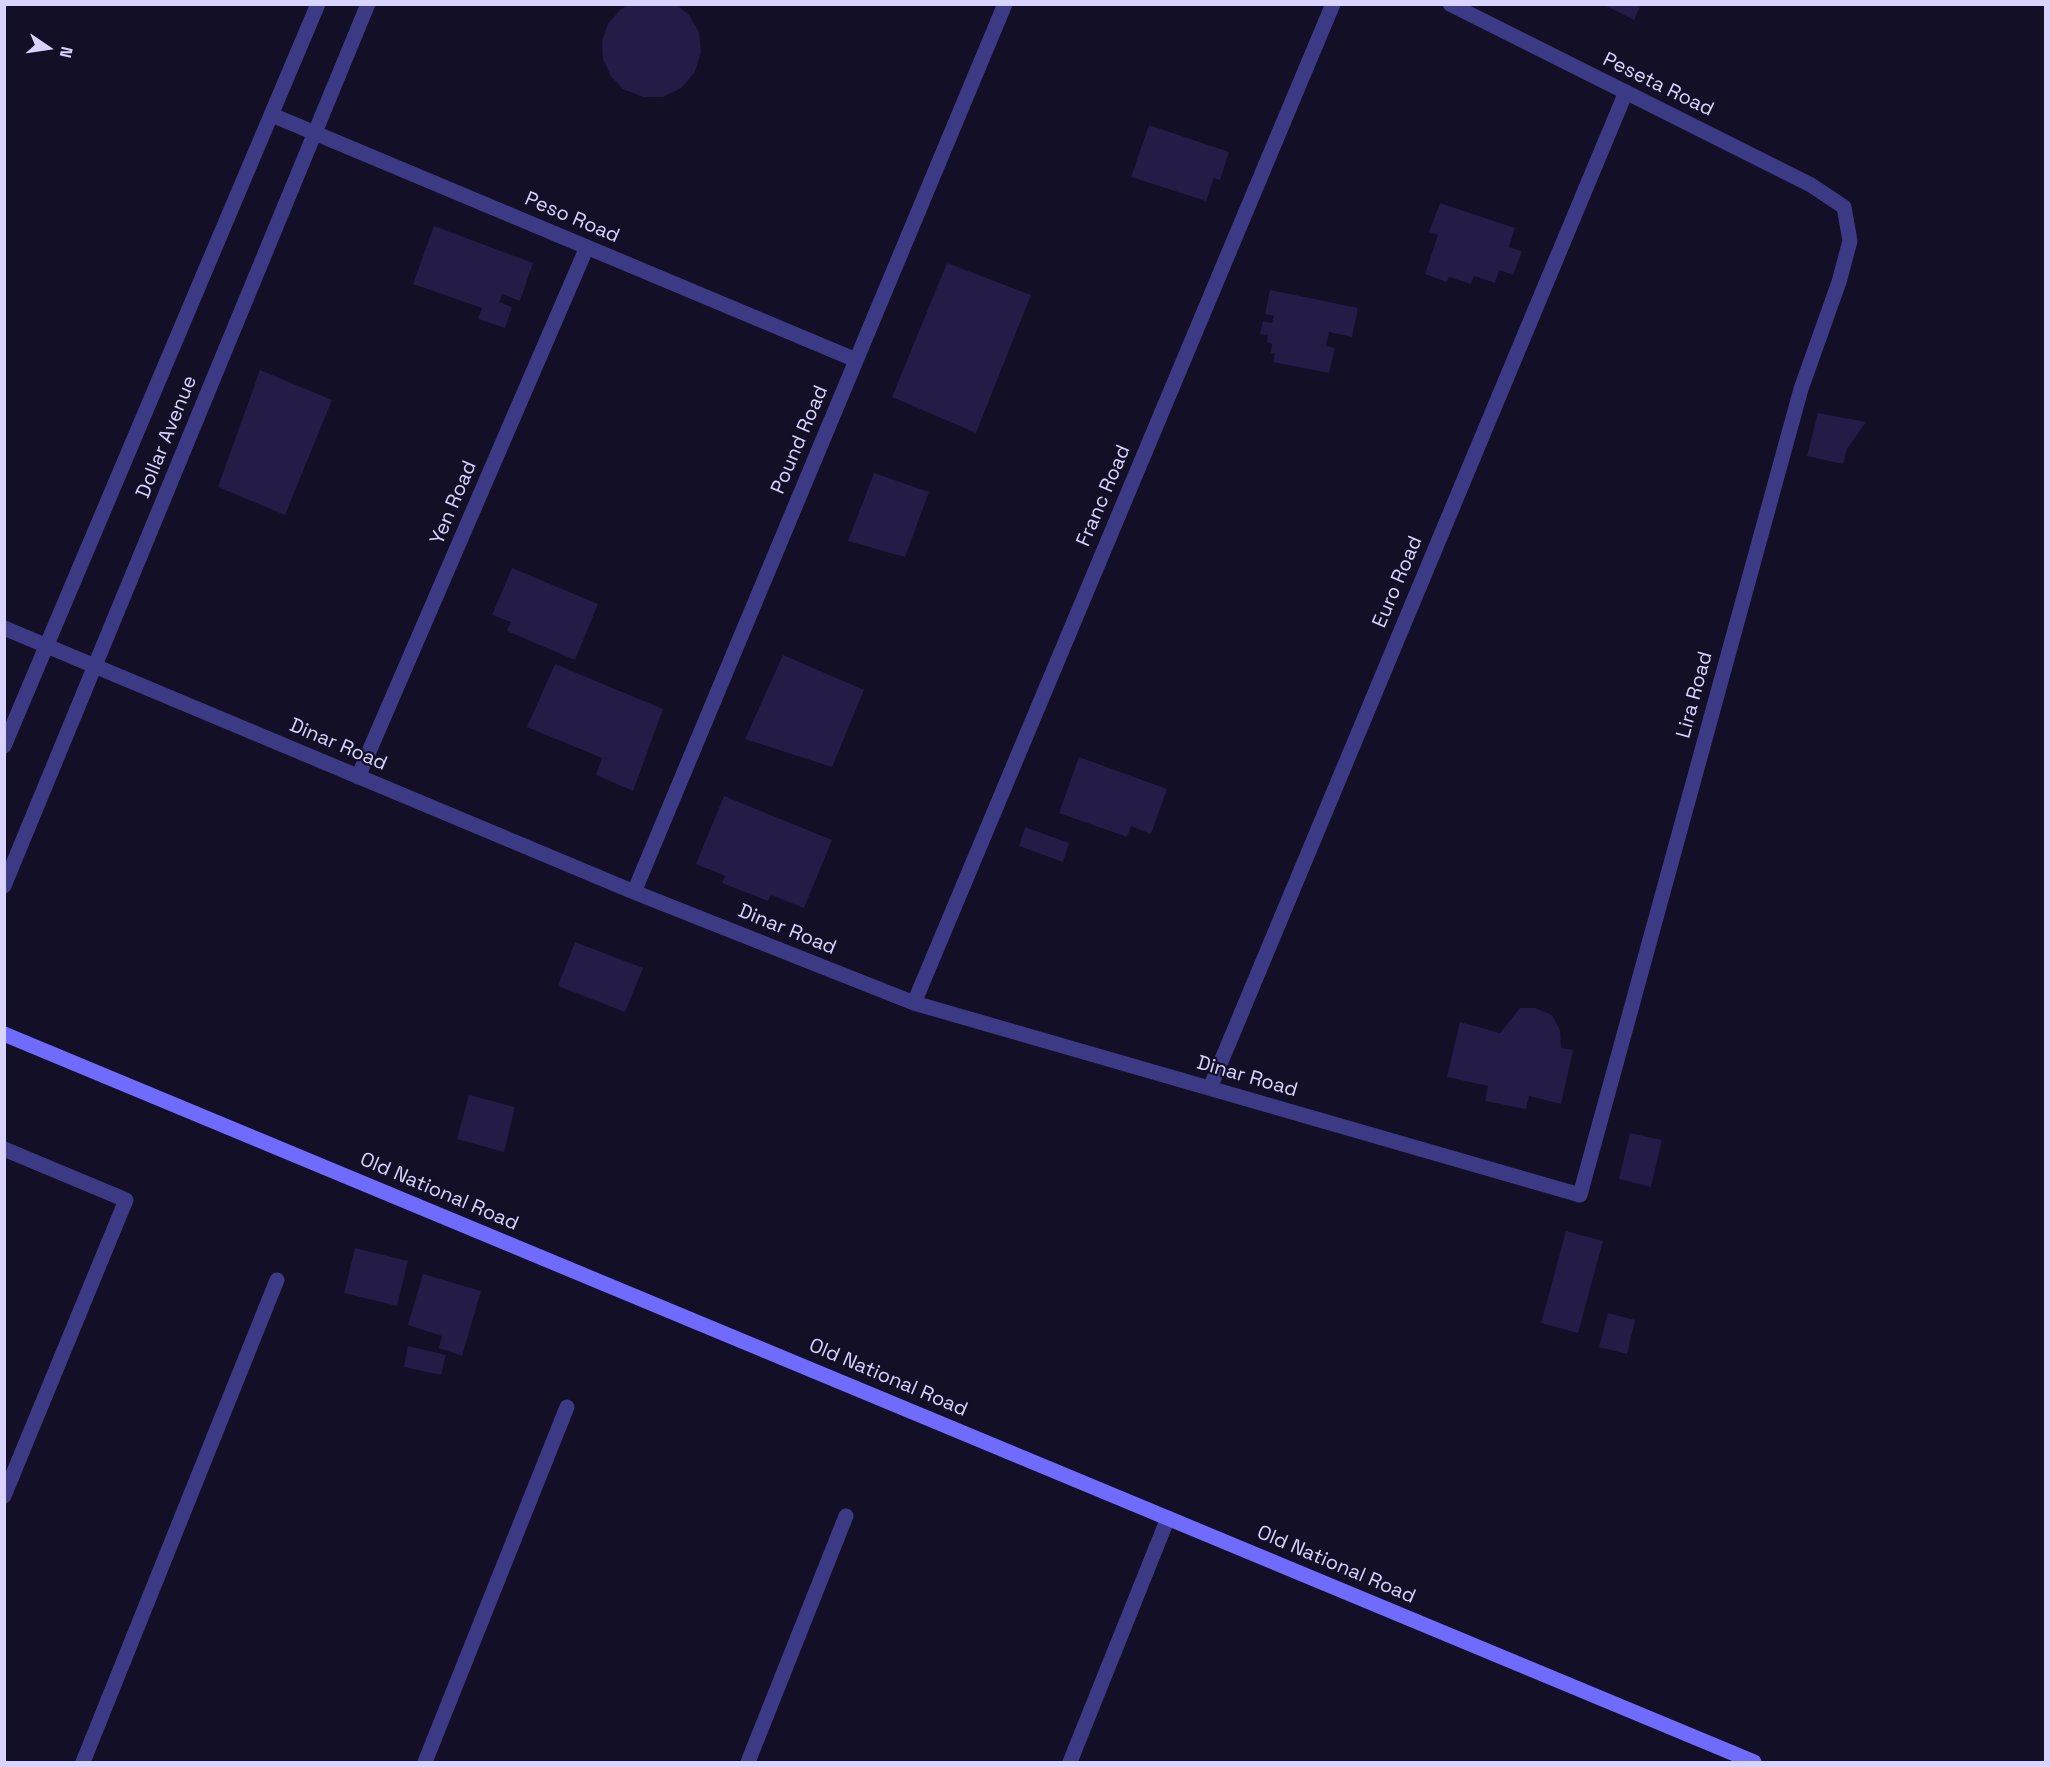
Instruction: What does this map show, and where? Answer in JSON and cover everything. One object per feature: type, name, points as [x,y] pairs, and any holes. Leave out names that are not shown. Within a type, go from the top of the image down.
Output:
[{"type":"main road","name":"Old National Road","points":[[4,1034],[1754,1762]]},
{"type":"street","name":"Dollar Avenue","points":[[4,746],[318,4]]},
{"type":"street","name":"Dollar Avenue","points":[[4,886],[368,4]]},
{"type":"street","name":"Pound Road","points":[[634,892],[1005,4]]},
{"type":"street","name":"Franc Road","points":[[914,1003],[1333,4]]},
{"type":"street","name":"Peseta Road","points":[[1450,4],[1811,185],[1844,207]]},
{"type":"street","name":"Euro Road","points":[[1210,1088],[1626,92]]},
{"type":"street","name":"Peso Road","points":[[272,115],[856,360]]},
{"type":"street","name":"Lira Road","points":[[1580,1195],[1801,389],[1839,282],[1850,241],[1844,207]]},
{"type":"street","name":"Yen Road","points":[[358,777],[587,247]]},
{"type":"street","name":"Dinar Road","points":[[4,628],[634,892],[914,1003],[1580,1195]]},
{"type":"street","points":[[4,1149],[126,1200],[4,1496]]},
{"type":"street","points":[[84,1762],[277,1280]]},
{"type":"street","points":[[425,1762],[567,1407]]},
{"type":"street","points":[[748,1762],[846,1516]]},
{"type":"street","points":[[1070,1762],[1168,1518]]},
{"type":"building","points":[[629,4],[676,4],[689,15],[699,32],[701,52],[695,72],[681,88],[663,97],[643,97],[623,89],[611,76],[603,59],[602,41],[608,24],[620,10]]},
{"type":"building","points":[[1602,4],[1641,4],[1634,20]]},
{"type":"building","points":[[1149,125],[1229,152],[1220,180],[1214,178],[1206,201],[1131,177]]},
{"type":"building","points":[[1440,203],[1515,228],[1509,247],[1522,251],[1513,275],[1499,270],[1495,283],[1474,276],[1471,284],[1449,277],[1447,282],[1425,274],[1438,235],[1429,232]]},
{"type":"building","points":[[434,226],[533,263],[520,301],[502,294],[499,302],[512,307],[505,328],[478,319],[482,308],[413,284]]},
{"type":"building","points":[[947,263],[1031,295],[976,433],[892,397]]},
{"type":"building","points":[[1270,290],[1358,308],[1352,337],[1329,332],[1326,346],[1335,348],[1329,373],[1273,362],[1275,354],[1271,353],[1272,344],[1267,342],[1268,335],[1260,334],[1263,321],[1272,323],[1274,316],[1265,314]]},
{"type":"building","points":[[260,370],[332,400],[285,515],[218,487]]},
{"type":"building","points":[[1818,413],[1866,422],[1847,449],[1843,464],[1807,456]]},
{"type":"building","points":[[874,473],[929,492],[905,557],[848,541]]},
{"type":"building","points":[[512,568],[598,604],[575,660],[507,631],[511,622],[492,615]]},
{"type":"building","points":[[783,655],[864,690],[832,767],[745,739]]},
{"type":"building","points":[[555,664],[663,709],[633,791],[596,775],[602,758],[527,727]]},
{"type":"building","points":[[1079,757],[1167,789],[1151,834],[1131,826],[1127,837],[1059,813]]},
{"type":"building","points":[[724,796],[832,840],[804,908],[771,895],[768,901],[722,883],[725,876],[696,864]]},
{"type":"building","points":[[1025,827],[1069,843],[1063,862],[1019,846]]},
{"type":"building","points":[[575,942],[643,968],[625,1012],[558,986]]},
{"type":"building","points":[[1520,1008],[1535,1008],[1552,1015],[1560,1030],[1561,1048],[1573,1050],[1561,1104],[1529,1096],[1526,1109],[1485,1101],[1488,1086],[1447,1077],[1460,1022],[1500,1033]]},
{"type":"building","points":[[469,1095],[515,1107],[504,1152],[457,1139]]},
{"type":"building","points":[[1630,1133],[1662,1140],[1651,1187],[1619,1179]]},
{"type":"building","points":[[1566,1231],[1603,1241],[1578,1333],[1541,1323]]},
{"type":"building","points":[[355,1248],[408,1261],[397,1306],[344,1293]]},
{"type":"building","points":[[423,1274],[481,1291],[462,1356],[439,1348],[442,1336],[408,1325]]},
{"type":"building","points":[[1608,1313],[1635,1320],[1627,1354],[1599,1347]]},
{"type":"building","points":[[408,1346],[446,1355],[441,1375],[404,1367]]}]
